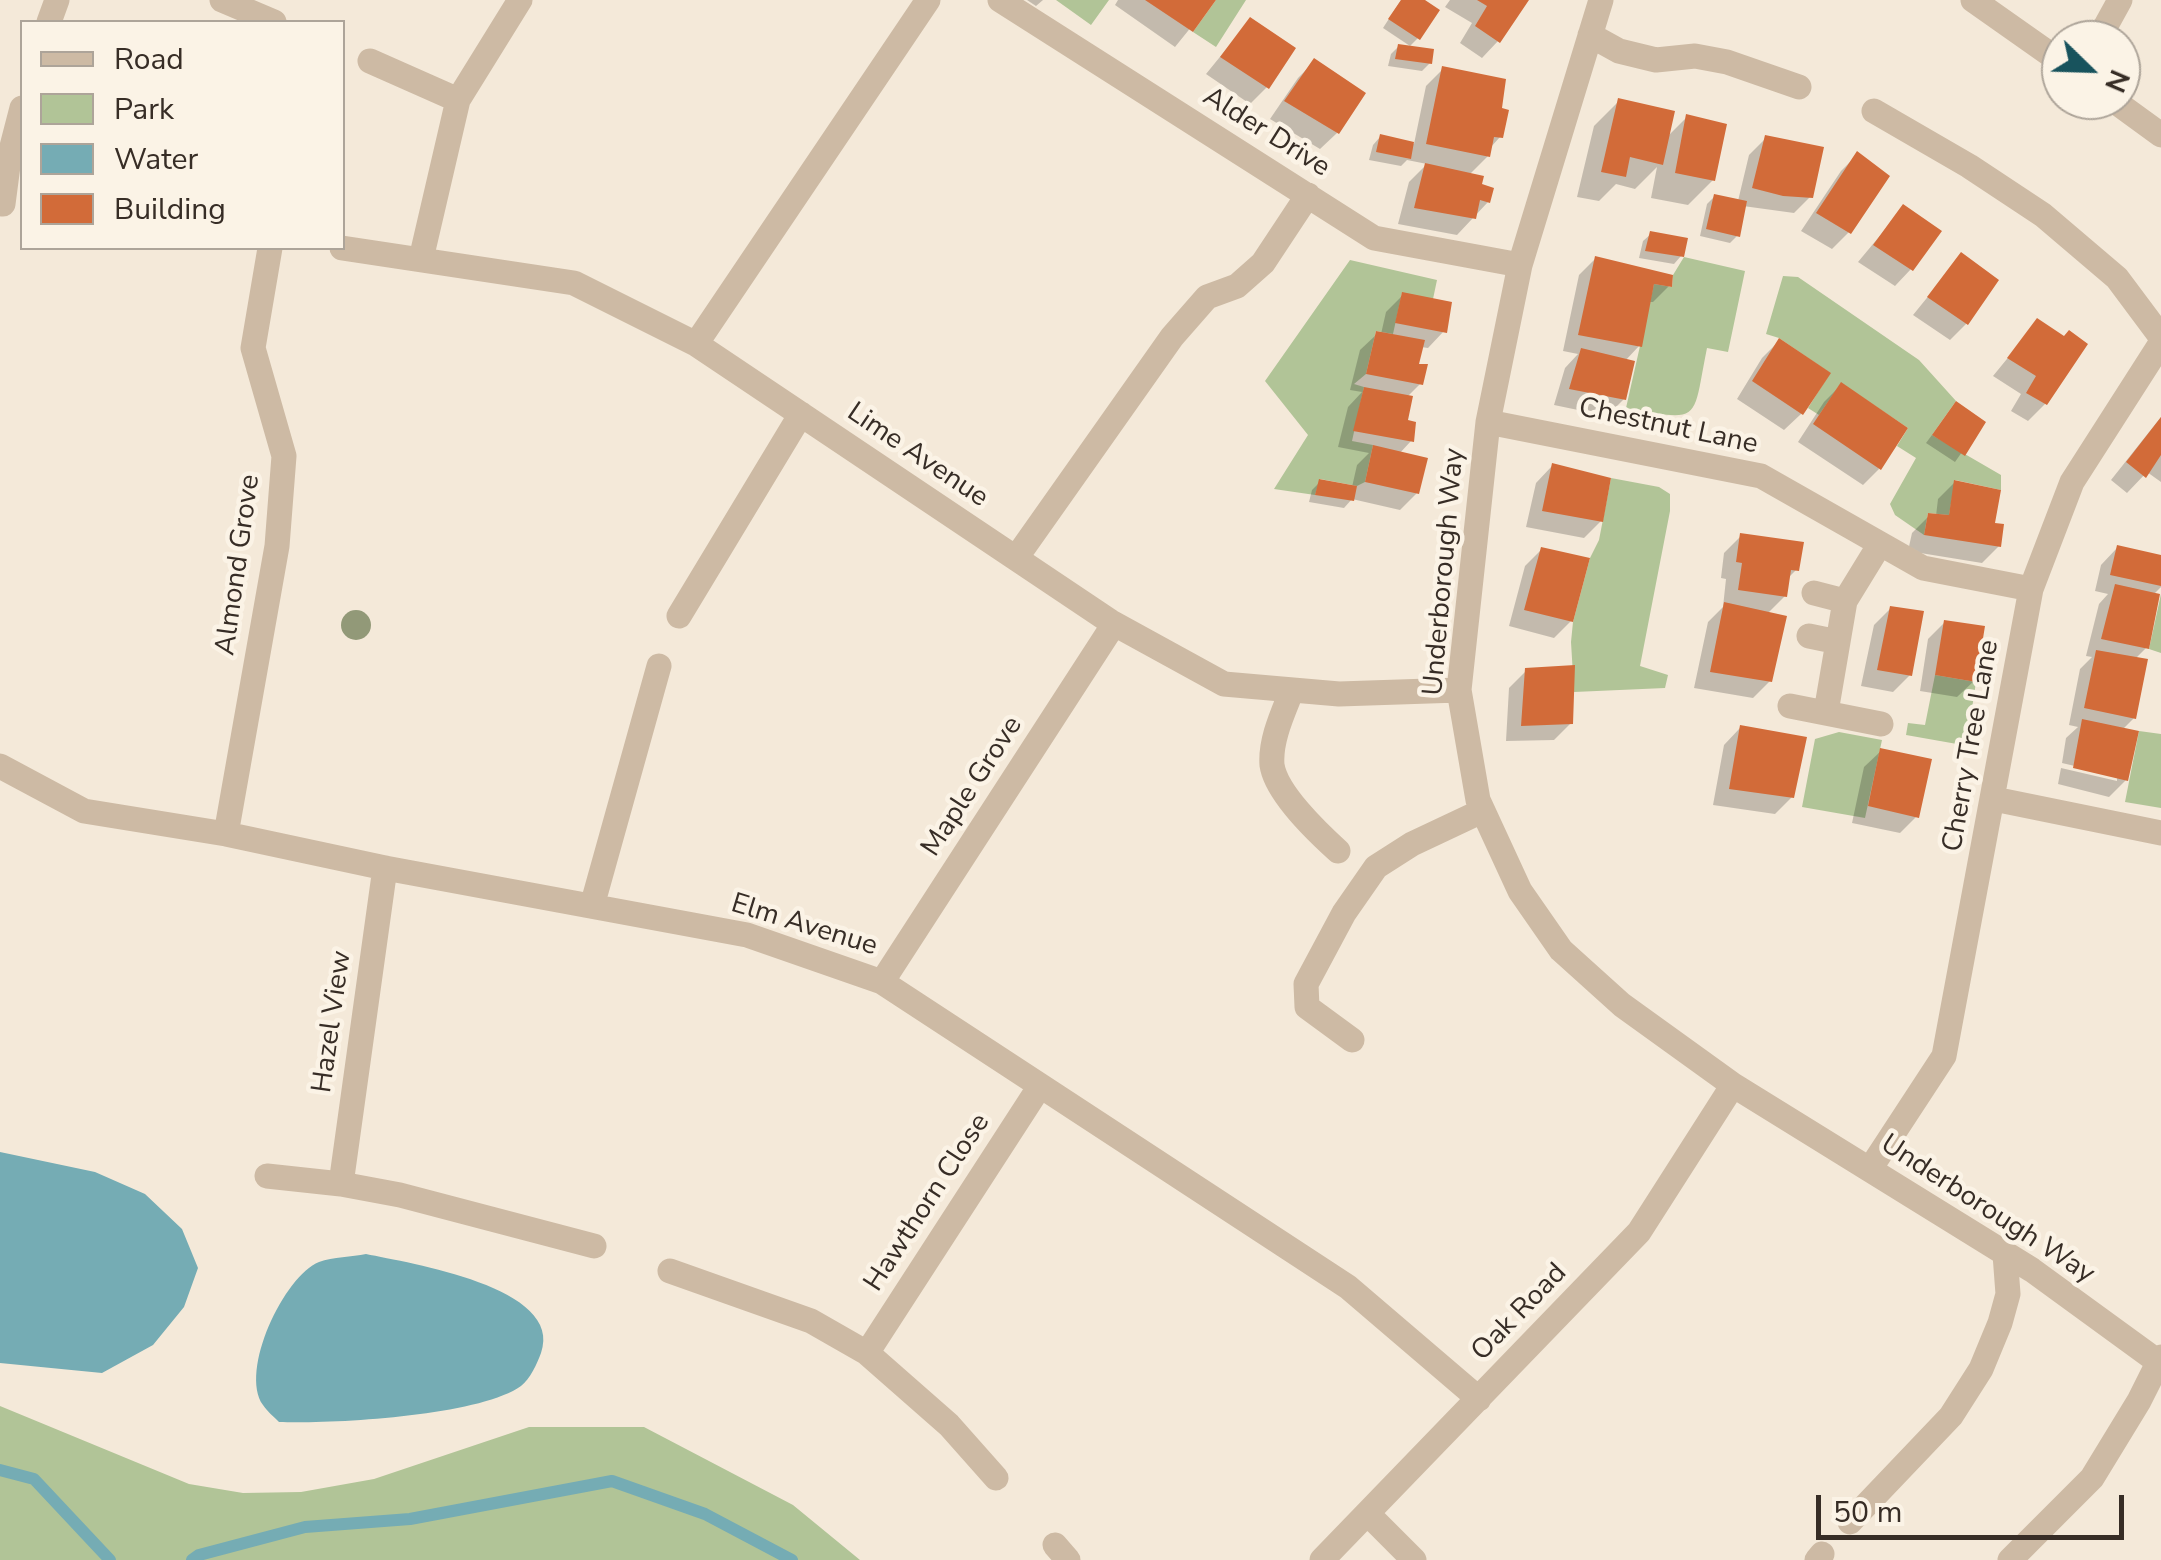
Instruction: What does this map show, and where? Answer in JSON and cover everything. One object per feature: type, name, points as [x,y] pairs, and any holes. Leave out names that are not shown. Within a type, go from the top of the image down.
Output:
[{"type":"street","points":[[222,0],[269,20]]},
{"type":"street","points":[[420,259],[458,100],[520,0]]},
{"type":"street","points":[[696,344],[928,0]]},
{"type":"street","name":"Alder Drive","points":[[1000,0],[1374,238],[1520,265]]},
{"type":"street","name":"Underborough Way","points":[[1601,0],[1520,265],[1488,422],[1459,690],[1482,810],[1520,891],[1561,950],[1622,1005],[1732,1084],[2005,1254],[2159,1361]]},
{"type":"street","points":[[1973,0],[2041,48]]},
{"type":"street","points":[[1590,34],[1619,51],[1638,56],[1656,60],[1695,56],[1727,62],[1799,87]]},
{"type":"street","points":[[370,62],[458,100]]},
{"type":"street","name":"Cherry Tree Lane","points":[[1870,1169],[1944,1056],[2032,588],[2072,482],[2161,340],[2117,278],[2043,215],[1970,166],[1874,111]]},
{"type":"street","points":[[8,205],[9,158],[20,116]]},
{"type":"street","points":[[2140,120],[2161,135]]},
{"type":"street","points":[[1016,558],[1172,337],[1207,298],[1238,286],[1263,263],[1308,195]]},
{"type":"street","name":"Lime Avenue","points":[[345,248],[574,284],[696,344],[1114,624],[1224,684],[1340,694],[1459,690]]},
{"type":"street","name":"Almond Grove","points":[[226,834],[277,546],[284,456],[254,348],[270,250]]},
{"type":"street","points":[[678,616],[801,414]]},
{"type":"street","name":"Chestnut Lane","points":[[1488,422],[1761,476],[1923,568],[2032,588]]},
{"type":"street","points":[[1826,712],[1845,600],[1880,544]]},
{"type":"street","points":[[1814,593],[1845,600]]},
{"type":"street","name":"Maple Grove","points":[[882,982],[1114,624]]},
{"type":"street","points":[[1810,636],[1838,642]]},
{"type":"street","points":[[592,906],[660,666]]},
{"type":"street","points":[[1292,690],[1276,731],[1272,765],[1278,782],[1314,830],[1338,850]]},
{"type":"street","points":[[1790,706],[1881,724]]},
{"type":"street","name":"Elm Avenue","points":[[0,766],[84,811],[226,834],[385,868],[747,935],[882,982],[1348,1287],[1480,1400]]},
{"type":"street","points":[[1994,800],[2161,833]]},
{"type":"street","points":[[1352,1040],[1307,1008],[1306,984],[1344,913],[1376,867],[1412,844],[1482,810]]},
{"type":"street","name":"Hazel View","points":[[341,1184],[385,868]]},
{"type":"street","name":"Oak Road","points":[[1322,1560],[1640,1232],[1732,1084]]},
{"type":"street","name":"Hawthorn Close","points":[[866,1354],[1040,1086]]},
{"type":"street","points":[[266,1176],[400,1195],[594,1246]]},
{"type":"street","points":[[1850,1522],[1951,1416],[1981,1368],[2008,1294],[2005,1254]]},
{"type":"street","points":[[670,1271],[810,1321],[866,1354],[949,1424],[996,1478]]},
{"type":"street","points":[[2010,1560],[2092,1478],[2140,1401],[2159,1361]]},
{"type":"street","points":[[1369,1515],[1414,1560]]},
{"type":"green space","points":[[1056,0],[1109,0],[1091,25]]},
{"type":"green space","points":[[1216,0],[1246,0],[1216,47],[1193,32]]},
{"type":"green space","points":[[1684,257],[1745,271],[1728,352],[1707,348],[1699,391],[1690,411],[1669,415],[1626,408],[1654,284],[1672,287],[1673,275]]},
{"type":"green space","points":[[1350,260],[1437,280],[1433,299],[1402,293],[1393,334],[1376,331],[1366,374],[1354,384],[1364,387],[1352,441],[1373,445],[1365,482],[1357,486],[1320,479],[1315,495],[1274,489],[1308,435],[1265,381]]},
{"type":"green space","points":[[1783,276],[1798,277],[1919,360],[1956,401],[1932,435],[2001,475],[2001,490],[1955,480],[1949,515],[1928,513],[1924,535],[1895,515],[1890,504],[1916,458],[1897,446],[1908,428],[1841,383],[1819,415],[1808,408],[1830,373],[1779,338],[1766,334]]},
{"type":"green space","points":[[1611,478],[1659,487],[1670,494],[1640,666],[1668,675],[1665,688],[1574,692],[1573,622],[1590,558],[1599,540]]},
{"type":"green space","points":[[2161,594],[2161,653],[2149,649]]},
{"type":"green space","points":[[1935,675],[1976,682],[1968,735],[1957,744],[1906,735],[1908,723],[1925,725]]},
{"type":"green space","points":[[2139,731],[2161,734],[2161,808],[2125,802]]},
{"type":"green space","points":[[1839,732],[1882,740],[1865,818],[1802,807],[1815,739]]},
{"type":"green space","points":[[0,1406],[189,1484],[243,1493],[301,1492],[374,1479],[529,1427],[644,1427],[793,1505],[860,1560],[0,1560]]},
{"type":"water","points":[[0,1152],[95,1172],[145,1194],[182,1229],[198,1268],[184,1307],[153,1345],[102,1373],[0,1363]]},
{"type":"water","points":[[366,1254],[479,1282],[508,1295],[530,1311],[542,1330],[541,1353],[527,1379],[501,1396],[440,1411],[368,1419],[279,1422],[263,1405],[257,1390],[257,1370],[269,1326],[280,1304],[292,1285],[319,1262]]},
{"type":"building","points":[[1145,0],[1216,0],[1193,32]]},
{"type":"building","points":[[1401,0],[1425,0],[1440,10],[1420,40],[1388,19]]},
{"type":"building","points":[[1477,0],[1529,0],[1500,43],[1475,26],[1487,6]]},
{"type":"building","points":[[1250,17],[1296,48],[1269,89],[1220,57]]},
{"type":"building","points":[[1398,44],[1434,49],[1432,64],[1395,59]]},
{"type":"building","points":[[1314,58],[1366,93],[1339,134],[1284,101]]},
{"type":"building","points":[[1442,66],[1506,79],[1502,108],[1509,110],[1503,138],[1494,137],[1490,157],[1426,144]]},
{"type":"building","points":[[1618,98],[1675,111],[1663,165],[1630,157],[1626,177],[1601,172]]},
{"type":"building","points":[[1686,114],[1727,124],[1715,181],[1675,173]]},
{"type":"building","points":[[1380,134],[1414,142],[1411,159],[1376,152]]},
{"type":"building","points":[[1765,135],[1824,147],[1813,198],[1752,188]]},
{"type":"building","points":[[1857,151],[1890,176],[1851,234],[1816,213]]},
{"type":"building","points":[[1425,163],[1484,176],[1482,184],[1494,188],[1490,203],[1480,200],[1476,219],[1414,208]]},
{"type":"building","points":[[1714,194],[1747,201],[1740,237],[1706,229]]},
{"type":"building","points":[[1903,204],[1942,231],[1913,271],[1873,245]]},
{"type":"building","points":[[1650,231],[1688,238],[1684,257],[1645,251]]},
{"type":"building","points":[[1961,252],[1999,280],[1968,325],[1927,297]]},
{"type":"building","points":[[1595,256],[1673,275],[1672,287],[1654,284],[1642,347],[1578,335]]},
{"type":"building","points":[[1402,292],[1452,302],[1447,333],[1395,323]]},
{"type":"building","points":[[2037,318],[2064,336],[2069,330],[2088,344],[2047,405],[2026,393],[2036,376],[2007,358]]},
{"type":"building","points":[[1376,331],[1425,340],[1419,364],[1428,364],[1423,385],[1366,374]]},
{"type":"building","points":[[1779,338],[1831,373],[1803,415],[1752,381]]},
{"type":"building","points":[[1581,348],[1635,361],[1626,400],[1569,389]]},
{"type":"building","points":[[1841,382],[1908,428],[1881,470],[1813,424]]},
{"type":"building","points":[[1364,387],[1413,396],[1408,420],[1416,422],[1414,442],[1353,431]]},
{"type":"building","points":[[1956,401],[1986,422],[1965,456],[1932,435]]},
{"type":"building","points":[[2161,417],[2161,455],[2146,478],[2126,462]]},
{"type":"building","points":[[1373,445],[1428,458],[1419,494],[1365,482]]},
{"type":"building","points":[[1552,463],[1611,478],[1603,522],[1542,511]]},
{"type":"building","points":[[1319,479],[1357,486],[1354,501],[1315,495]]},
{"type":"building","points":[[1954,480],[2001,490],[1995,523],[2004,524],[2001,547],[1924,535],[1928,513],[1949,515]]},
{"type":"building","points":[[1740,533],[1804,542],[1799,571],[1791,570],[1787,597],[1738,590],[1742,563],[1736,562]]},
{"type":"building","points":[[2117,545],[2161,555],[2161,586],[2110,575]]},
{"type":"building","points":[[1541,547],[1590,558],[1573,622],[1524,610]]},
{"type":"building","points":[[2115,584],[2160,594],[2149,649],[2101,639]]},
{"type":"building","points":[[1724,602],[1787,616],[1772,682],[1710,672]]},
{"type":"building","points":[[1890,606],[1924,611],[1912,676],[1877,670]]},
{"type":"building","points":[[1944,620],[1985,626],[1976,682],[1935,675]]},
{"type":"building","points":[[2096,650],[2148,659],[2136,719],[2084,708]]},
{"type":"building","points":[[1575,665],[1573,724],[1521,726],[1525,668]]},
{"type":"building","points":[[2082,719],[2139,731],[2128,781],[2073,768]]},
{"type":"building","points":[[1740,725],[1807,737],[1794,798],[1729,789]]},
{"type":"building","points":[[1880,748],[1932,759],[1919,818],[1868,806]]},
{"type":"waterway","points":[[0,1470],[34,1479],[110,1560]]},
{"type":"waterway","points":[[192,1560],[305,1527],[410,1519],[612,1481],[705,1514],[792,1560]]}]
